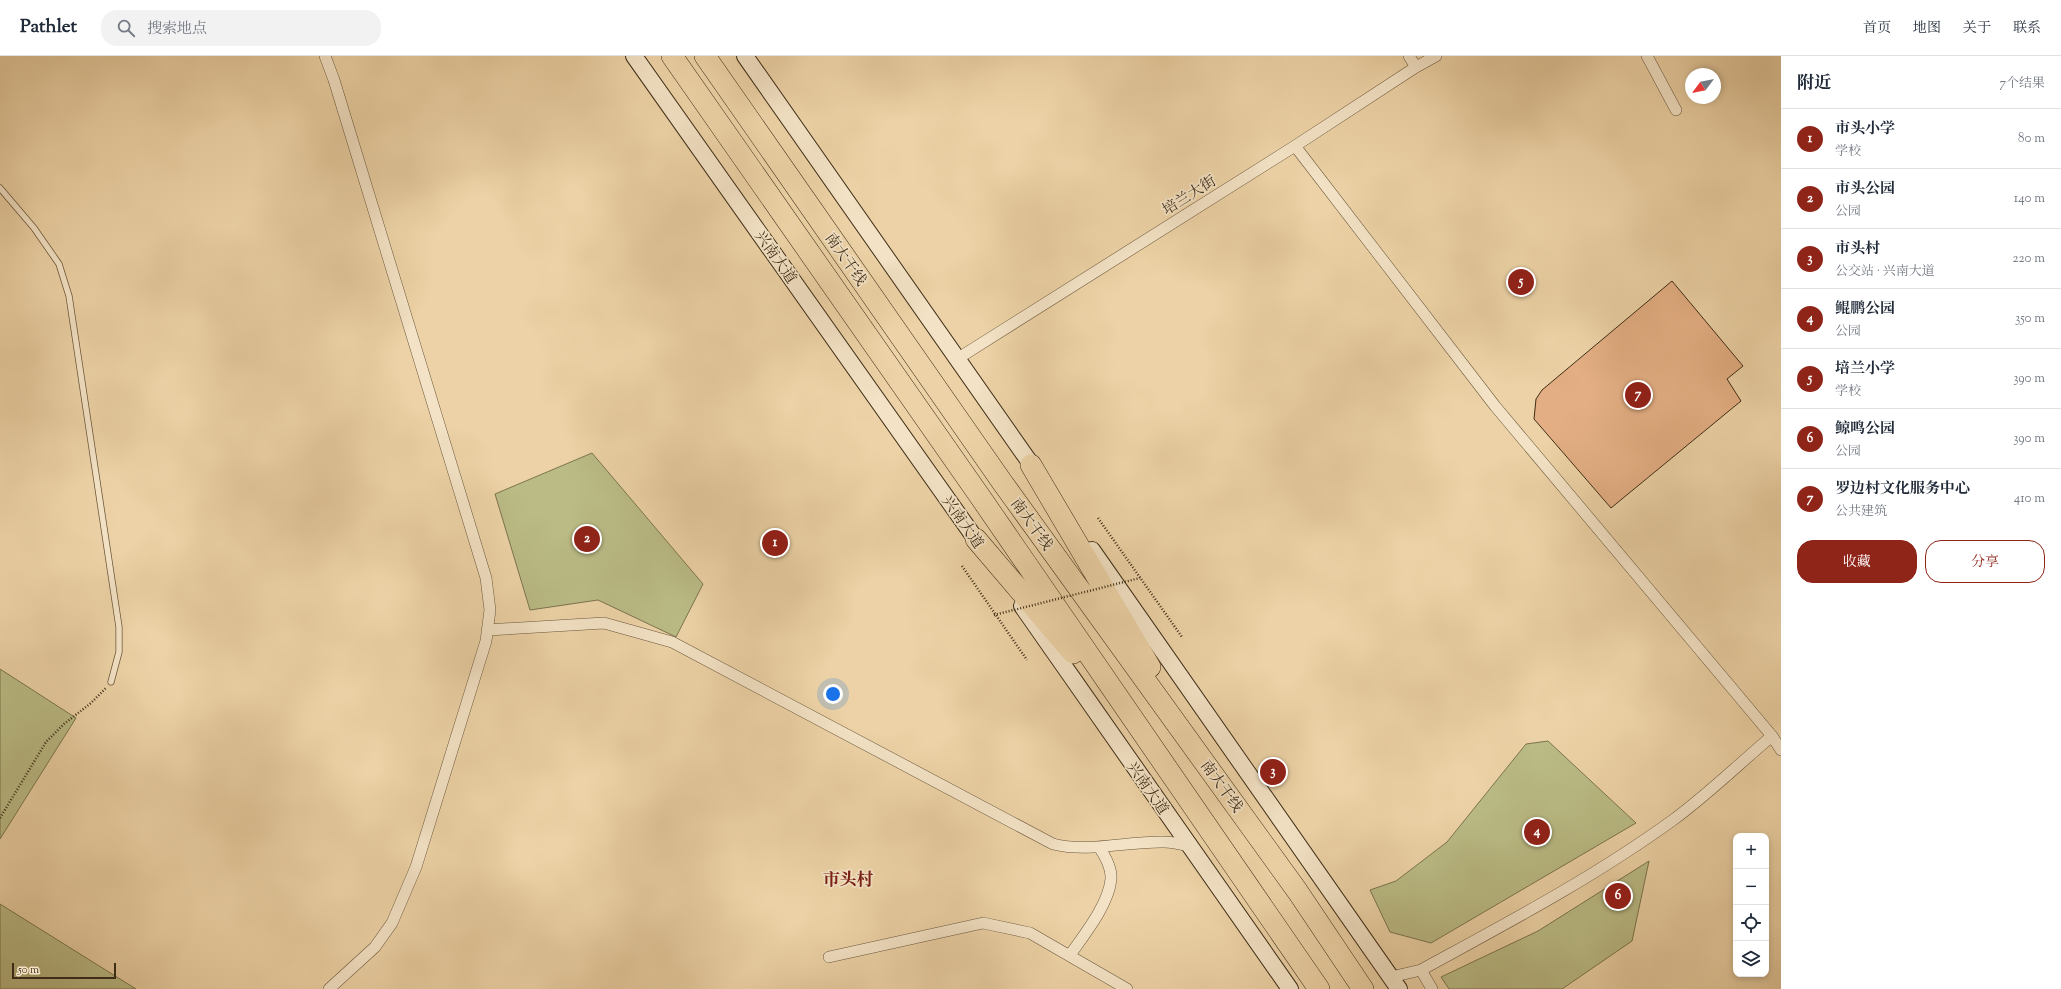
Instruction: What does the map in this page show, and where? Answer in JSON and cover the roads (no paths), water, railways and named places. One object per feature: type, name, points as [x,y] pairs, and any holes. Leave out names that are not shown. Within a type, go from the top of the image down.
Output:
[{"type":"highway","name":"南大干线","points":[[672,56],[981,498],[1319,989]]},
{"type":"highway","name":"南大干线","points":[[705,56],[1002,482],[1298,892],[1363,989]]},
{"type":"highway","points":[[1031,465],[1217,779]]},
{"type":"highway","points":[[976,539],[1144,736]]},
{"type":"main road","name":"兴南大道","points":[[634,56],[976,539],[1189,846],[1248,926],[1290,989]]},
{"type":"main road","points":[[745,56],[1395,983]]},
{"type":"street","points":[[325,56],[334,80],[486,578],[490,610],[486,641],[416,867],[392,923],[375,947],[329,989]]},
{"type":"street","points":[[1409,56],[1416,67]]},
{"type":"street","name":"培兰大街","points":[[957,358],[1295,146],[1416,67],[1436,56]]},
{"type":"street","points":[[1647,56],[1676,110]]},
{"type":"street","points":[[1295,146],[1496,406],[1772,736],[1781,750]]},
{"type":"street","points":[[487,630],[604,623],[672,642],[1053,844],[1068,848],[1165,842],[1189,846]]},
{"type":"street","points":[[1395,983],[1575,886],[1674,820],[1772,736]]},
{"type":"street","points":[[1070,955],[1104,903],[1111,878],[1107,859],[1099,847]]},
{"type":"street","points":[[830,957],[983,923],[1030,933],[1127,989]]},
{"type":"street","points":[[1421,970],[1432,989]]},
{"type":"lane","points":[[0,188],[34,228],[59,264],[69,296],[119,627],[119,652],[112,682]]},
{"type":"place","name":"培兰小学","points":[[1521,282]]},
{"type":"place","name":"罗边村文化服务中心","points":[[1638,395]]},
{"type":"place","name":"市头公园","points":[[587,539]]},
{"type":"place","name":"市头小学","points":[[775,543]]},
{"type":"place","name":"市头村","points":[[1273,772]]},
{"type":"place","name":"鲲鹏公园","points":[[1537,832]]},
{"type":"place","name":"鲸鸣公园","points":[[1618,896]]},
{"type":"district","name":"市头村","points":[[848,879]]}]
